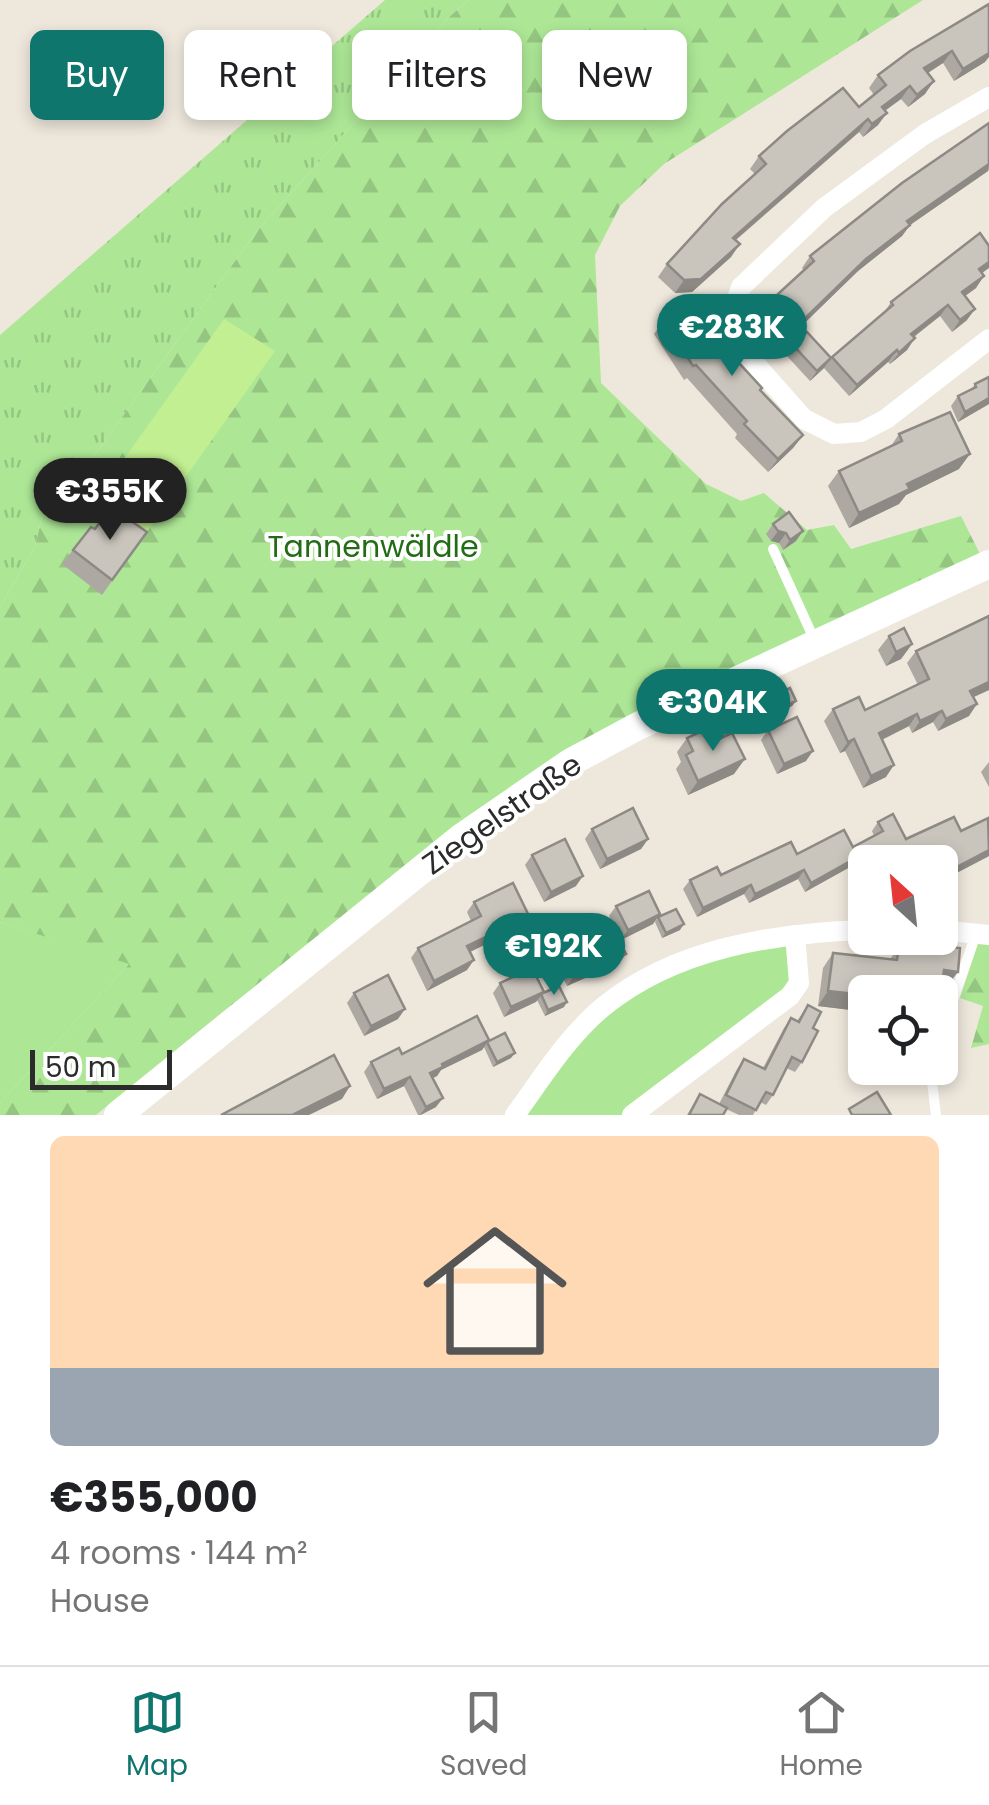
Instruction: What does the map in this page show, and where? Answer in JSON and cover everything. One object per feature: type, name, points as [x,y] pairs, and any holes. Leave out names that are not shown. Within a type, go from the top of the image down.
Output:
[{"type":"main road","name":"Ziegelstraße","points":[[118,1115],[462,837],[571,762],[638,726],[989,564]]},
{"type":"street","points":[[989,97],[925,134],[824,208],[741,287],[732,314],[743,350],[804,418],[834,434],[862,432],[886,419],[989,339]]},
{"type":"street","points":[[515,1115],[560,1053],[602,1008],[656,972],[728,946],[848,931]]},
{"type":"street","points":[[958,932],[983,934]]},
{"type":"street","points":[[632,1115],[790,996],[799,983],[795,936]]},
{"type":"lane","points":[[773,548],[816,642]]},
{"type":"lane","points":[[958,994],[983,934]]},
{"type":"lane","points":[[932,1085],[936,1115]]},
{"type":"green space","points":[[385,0],[468,0],[437,30],[352,30],[352,120],[356,120],[256,232],[86,467],[45,503],[35,547],[0,607],[0,335],[247,120],[332,120],[332,46]]},
{"type":"green space","name":"Tannenwäldle","points":[[468,0],[923,0],[664,164],[620,206],[595,255],[601,383],[706,484],[741,501],[764,493],[807,530],[834,525],[851,549],[961,516],[980,554],[480,813],[96,1115],[0,1115],[0,1103],[128,965],[0,922],[0,607],[35,547],[45,503],[86,467],[256,232],[356,120],[522,120],[522,30],[437,30]]},
{"type":"green space","points":[[224,319],[275,351],[136,547],[86,512]]},
{"type":"green space","points":[[0,922],[129,964],[0,1103]]},
{"type":"green space","points":[[795,935],[799,983],[632,1115],[515,1115],[560,1053],[657,971]]},
{"type":"green space","points":[[979,940],[989,942],[989,1044],[971,1048],[983,1006],[960,998]]},
{"type":"building","points":[[989,4],[989,53],[963,69],[952,51],[924,68],[934,81],[917,95],[910,86],[882,107],[887,113],[872,124],[868,119],[733,238],[740,244],[701,279],[684,280],[667,264],[722,204],[766,164],[759,156],[787,131],[843,88],[859,107],[886,85],[878,75]]},
{"type":"building","points":[[989,123],[989,164],[907,221],[910,225],[866,259],[792,331],[767,304],[814,261],[810,256],[902,183]]},
{"type":"building","points":[[980,233],[989,246],[989,262],[979,269],[984,276],[962,292],[975,309],[960,320],[948,305],[911,334],[915,338],[899,353],[897,350],[857,385],[832,357],[893,305],[891,302]]},
{"type":"building","points":[[696,300],[727,350],[803,435],[778,459],[693,366],[664,320]]},
{"type":"building","points":[[807,332],[831,358],[817,371],[793,345]]},
{"type":"building","points":[[989,377],[989,398],[965,412],[958,396]]},
{"type":"building","points":[[950,412],[970,454],[907,484],[910,489],[859,513],[839,471],[902,441],[899,434]]},
{"type":"building","points":[[111,507],[147,532],[112,580],[73,550]]},
{"type":"building","points":[[789,512],[803,531],[790,540],[773,524]]},
{"type":"building","points":[[989,616],[989,682],[970,691],[977,704],[946,719],[942,711],[920,721],[917,714],[879,733],[894,765],[871,776],[854,739],[848,742],[833,709],[859,697],[865,710],[929,679],[916,651]]},
{"type":"building","points":[[904,628],[912,644],[896,652],[889,636]]},
{"type":"building","points":[[790,688],[796,701],[779,709],[773,696]]},
{"type":"building","points":[[797,717],[813,751],[784,764],[768,730]]},
{"type":"building","points":[[704,730],[710,743],[732,733],[745,759],[698,781],[686,755],[693,751],[687,738]]},
{"type":"building","points":[[633,808],[648,839],[607,859],[592,829]]},
{"type":"building","points":[[893,814],[906,839],[954,817],[961,831],[988,818],[989,850],[958,866],[958,845],[857,845],[883,831],[878,822]]},
{"type":"building","points":[[844,830],[852,845],[848,845],[848,862],[811,883],[804,870],[755,894],[751,885],[703,908],[690,880],[717,867],[721,875],[791,842],[797,854]]},
{"type":"building","points":[[565,839],[583,876],[551,892],[532,855]]},
{"type":"building","points":[[513,883],[529,916],[467,946],[474,960],[434,981],[418,948],[481,916],[474,902]]},
{"type":"building","points":[[649,891],[660,914],[628,930],[616,906]]},
{"type":"building","points":[[676,909],[684,924],[666,933],[658,917]]},
{"type":"building","points":[[587,925],[599,948],[618,938],[626,954],[573,977],[556,941]]},
{"type":"building","points":[[960,948],[958,972],[848,975],[848,993],[828,991],[833,953],[897,960],[898,955],[958,955]]},
{"type":"building","points":[[532,968],[544,992],[511,1007],[500,983]]},
{"type":"building","points":[[388,975],[405,1009],[371,1026],[354,993]]},
{"type":"building","points":[[559,986],[567,1002],[548,1010],[541,994]]},
{"type":"building","points":[[808,1005],[821,1012],[813,1028],[818,1031],[802,1062],[792,1057],[773,1095],[766,1092],[756,1110],[726,1095],[744,1059],[765,1069],[791,1018],[799,1022]]},
{"type":"building","points":[[477,1016],[489,1040],[430,1073],[443,1098],[426,1107],[410,1077],[384,1089],[371,1062],[399,1048],[402,1054]]},
{"type":"building","points":[[505,1033],[515,1053],[497,1062],[487,1042]]},
{"type":"building","points":[[334,1055],[350,1086],[292,1115],[221,1115]]},
{"type":"building","points":[[877,1092],[891,1115],[852,1115],[849,1109]]},
{"type":"building","points":[[700,1094],[727,1108],[723,1115],[689,1115]]}]
